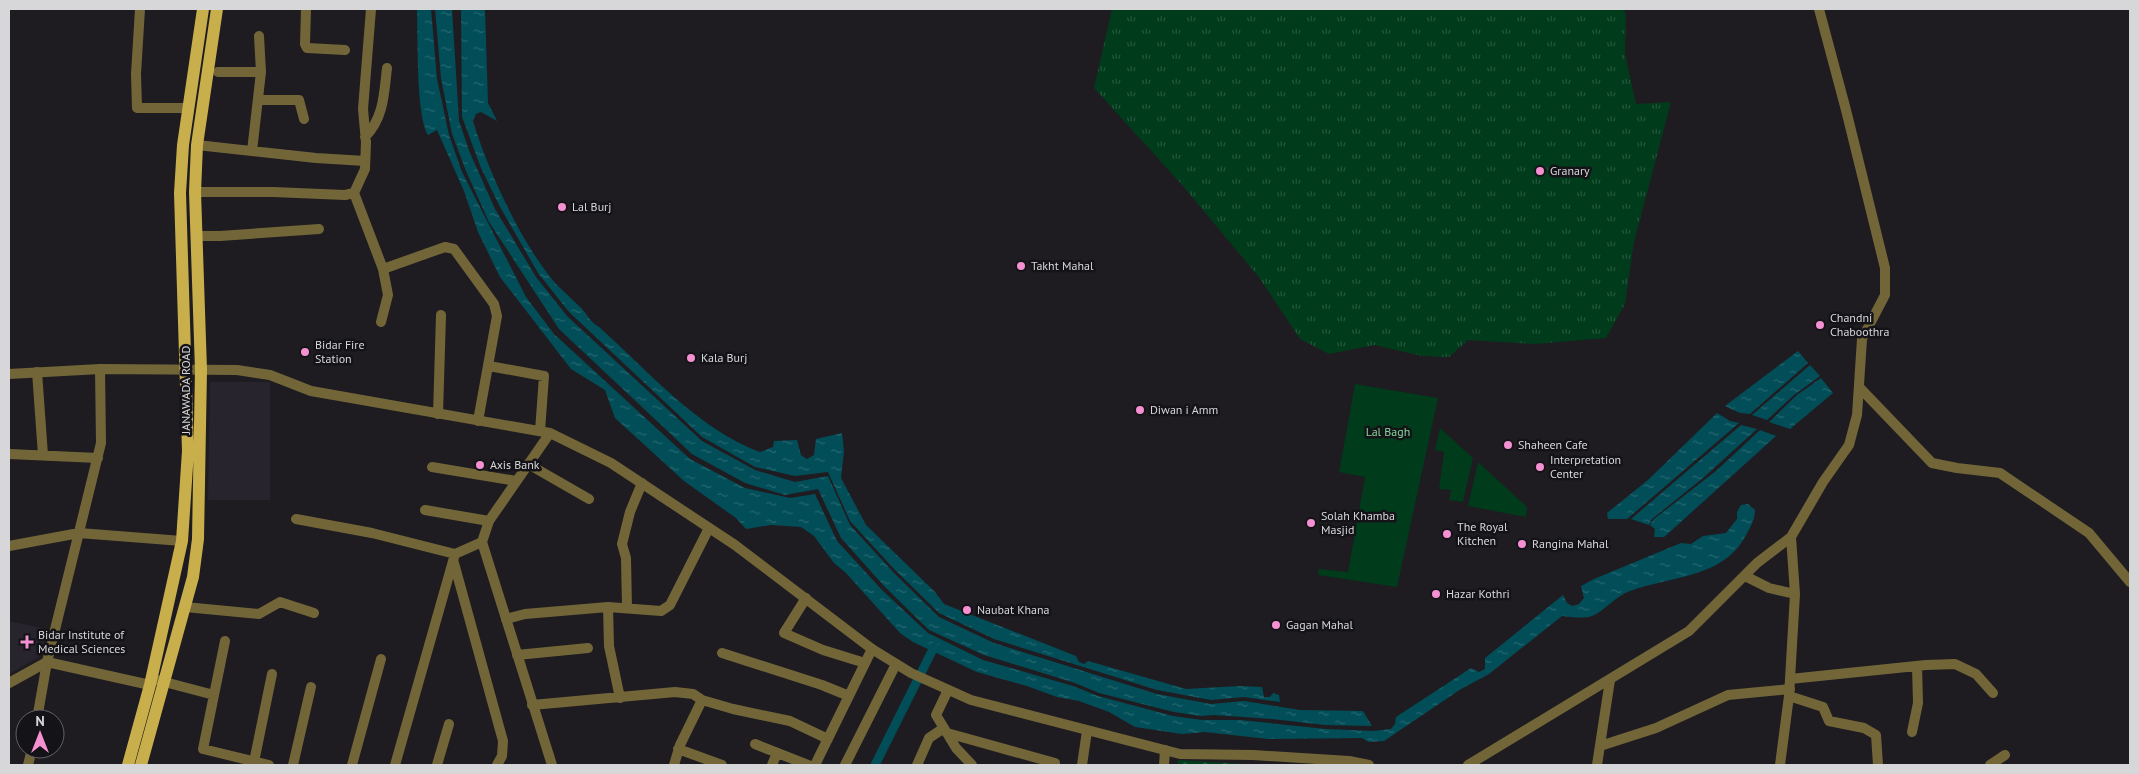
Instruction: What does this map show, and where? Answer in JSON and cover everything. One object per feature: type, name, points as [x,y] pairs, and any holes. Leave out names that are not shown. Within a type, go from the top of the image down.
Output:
[{"type":"main road","name":"JANAWADA ROAD","points":[[128,765],[150,682],[182,541],[188,451],[180,193],[188,108],[203,9]]},
{"type":"main road","name":"JANAWADA ROAD","points":[[141,765],[195,570],[198,539],[201,370],[194,192],[197,145],[217,9]]},
{"type":"street","points":[[140,9],[136,74],[137,108],[188,108]]},
{"type":"street","points":[[306,9],[305,44],[307,48],[345,50]]},
{"type":"street","points":[[371,9],[363,109],[365,169],[354,193],[383,269],[388,295],[381,322]]},
{"type":"street","points":[[1468,765],[1689,631],[1757,563],[1792,537],[1823,482],[1849,445],[1857,415],[1862,339],[1884,295],[1885,268],[1819,9]]},
{"type":"street","points":[[252,152],[259,100],[259,36]]},
{"type":"street","points":[[365,136],[374,128],[382,110],[387,68]]},
{"type":"street","points":[[218,72],[260,72]]},
{"type":"street","points":[[259,100],[299,100],[304,119]]},
{"type":"street","points":[[197,145],[252,152],[365,161]]},
{"type":"street","points":[[194,192],[273,192],[336,195],[354,193]]},
{"type":"street","points":[[196,236],[319,229]]},
{"type":"street","points":[[383,269],[445,247],[454,248],[496,310],[497,324],[478,421]]},
{"type":"street","points":[[438,414],[441,315]]},
{"type":"street","points":[[489,366],[544,376],[545,432],[528,464],[489,521],[482,542],[552,765]]},
{"type":"street","points":[[39,709],[47,662],[101,443],[100,369]]},
{"type":"street","points":[[9,374],[100,369],[238,370],[270,375],[311,391],[545,432],[611,462],[709,528],[806,598],[872,649],[912,673],[971,700],[1180,754],[1253,755],[1349,761],[1369,765]]},
{"type":"street","points":[[37,372],[43,455]]},
{"type":"street","points":[[1859,387],[1932,462],[1956,468],[2000,472],[2089,533],[2130,582]]},
{"type":"street","points":[[9,454],[98,458]]},
{"type":"street","points":[[528,464],[589,499]]},
{"type":"street","points":[[432,467],[516,481]]},
{"type":"street","points":[[628,608],[626,558],[622,544],[630,512],[642,483]]},
{"type":"street","points":[[425,510],[489,521]]},
{"type":"street","points":[[296,519],[372,533],[454,559]]},
{"type":"street","points":[[506,619],[525,614],[608,607],[654,612],[661,611],[670,605],[709,528]]},
{"type":"street","points":[[9,546],[79,533],[182,541]]},
{"type":"street","points":[[1780,765],[1790,688],[1795,594],[1792,537]]},
{"type":"street","points":[[395,765],[446,580],[454,559],[482,542]]},
{"type":"street","points":[[454,559],[503,741],[502,756],[497,765]]},
{"type":"street","points":[[1745,576],[1769,588],[1795,594]]},
{"type":"street","points":[[806,598],[784,633],[823,650],[865,663]]},
{"type":"street","points":[[185,607],[259,614],[280,602],[314,613]]},
{"type":"street","points":[[608,607],[610,646],[620,698]]},
{"type":"street","points":[[224,641],[203,750],[268,765]]},
{"type":"street","points":[[517,655],[588,648]]},
{"type":"street","points":[[816,765],[872,649]]},
{"type":"street","points":[[722,653],[822,685],[849,696]]},
{"type":"street","points":[[352,765],[381,659]]},
{"type":"street","points":[[9,684],[47,662],[150,682],[165,682],[214,696]]},
{"type":"street","points":[[845,765],[896,664]]},
{"type":"street","points":[[1600,746],[1656,728],[1728,695],[1790,688],[1917,666],[1955,664],[1976,674],[1993,693]]},
{"type":"street","points":[[1912,732],[1918,703],[1917,666]]},
{"type":"street","points":[[254,762],[272,674]]},
{"type":"street","points":[[1597,765],[1610,680]]},
{"type":"street","points":[[293,765],[311,687]]},
{"type":"street","points":[[945,688],[936,715],[956,748],[972,765]]},
{"type":"street","points":[[1790,688],[1823,707],[1829,721],[1864,728],[1876,735],[1878,765]]},
{"type":"street","points":[[532,705],[675,692],[693,694],[702,700],[790,721],[828,739]]},
{"type":"street","points":[[674,765],[678,750],[702,700]]},
{"type":"street","points":[[438,765],[448,724]]},
{"type":"street","points":[[917,765],[929,738],[945,730],[1055,763],[1055,765]]},
{"type":"street","points":[[1082,765],[1087,731]]},
{"type":"street","points":[[755,744],[808,765]]},
{"type":"street","points":[[678,750],[722,765]]},
{"type":"street","points":[[1164,765],[1165,750]]},
{"type":"street","points":[[772,765],[777,753]]},
{"type":"street","points":[[1990,765],[2005,755]]},
{"type":"shaded area","points":[[210,382],[270,382],[270,500],[208,500]]},
{"type":"shaded area","name":"Bidar Institute of Medical Sciences","points":[[9,621],[47,629],[42,655],[9,674]]},
{"type":"green space","points":[[1112,9],[1624,9],[1626,15],[1625,54],[1636,104],[1671,102],[1634,242],[1625,304],[1606,338],[1535,344],[1468,340],[1449,357],[1422,356],[1374,345],[1329,354],[1300,339],[1258,276],[1182,185],[1094,88]]},
{"type":"green space","name":"Lal Bagh","points":[[1355,384],[1438,398],[1397,587],[1318,575],[1319,569],[1348,572],[1365,477],[1339,472]]},
{"type":"green space","points":[[1440,428],[1473,458],[1463,502],[1449,500],[1451,490],[1439,489],[1444,452],[1435,450]]},
{"type":"green space","points":[[1478,462],[1527,507],[1526,517],[1468,506]]},
{"type":"green space","points":[[1178,760],[1262,765],[1178,765]]},
{"type":"water","points":[[417,9],[431,9],[437,79],[449,135],[462,172],[526,297],[554,334],[690,459],[745,488],[790,498],[815,494],[837,541],[882,590],[928,633],[983,660],[1073,686],[1098,696],[1173,716],[1202,720],[1240,720],[1326,729],[1373,731],[1391,729],[1395,724],[1396,717],[1471,668],[1479,672],[1485,669],[1485,658],[1563,595],[1567,603],[1572,606],[1579,604],[1584,598],[1581,586],[1594,579],[1681,543],[1691,544],[1703,536],[1726,533],[1737,519],[1737,512],[1741,505],[1748,504],[1755,510],[1752,522],[1736,549],[1724,560],[1695,574],[1625,593],[1592,616],[1581,618],[1562,616],[1489,674],[1461,689],[1384,741],[1369,742],[1362,738],[1268,739],[1205,732],[1182,734],[1135,727],[1109,712],[1079,701],[1057,697],[1027,686],[977,672],[913,642],[900,633],[846,573],[834,563],[814,536],[801,527],[771,525],[746,529],[736,518],[684,481],[615,418],[605,390],[571,369],[500,277],[478,232],[464,191],[437,130],[428,135],[421,111]]},
{"type":"water","points":[[435,9],[452,9],[459,121],[470,153],[495,209],[536,277],[567,316],[702,441],[755,470],[795,482],[828,476],[850,525],[894,573],[939,617],[994,643],[1157,694],[1211,704],[1244,701],[1300,710],[1363,711],[1372,726],[1325,725],[1272,719],[1214,715],[1201,716],[1174,712],[1099,693],[1075,683],[984,655],[929,630],[884,586],[841,538],[818,489],[785,495],[745,483],[692,454],[559,329],[489,222],[452,134],[441,78]]},
{"type":"water","points":[[461,9],[485,9],[488,103],[497,121],[481,112],[476,114],[473,121],[479,141],[507,207],[531,249],[556,284],[593,322],[655,380],[695,414],[738,442],[760,452],[773,447],[774,441],[797,440],[801,455],[807,459],[814,455],[816,439],[842,433],[844,451],[841,478],[866,525],[935,592],[944,604],[1076,656],[1079,662],[1084,664],[1088,661],[1186,689],[1240,686],[1262,687],[1264,697],[1270,697],[1273,693],[1279,695],[1280,702],[1244,697],[1211,700],[1157,690],[994,639],[939,613],[894,569],[850,521],[828,472],[795,476],[755,467],[702,437],[569,312],[538,273],[499,205],[481,168],[462,117]]},
{"type":"water","points":[[1798,351],[1808,363],[1750,414],[1740,413],[1725,406]]},
{"type":"water","points":[[1810,365],[1820,376],[1794,395],[1767,420],[1752,415]]},
{"type":"water","points":[[1821,378],[1833,393],[1790,429],[1769,422],[1797,395]]},
{"type":"water","points":[[1717,413],[1730,421],[1739,423],[1627,519],[1608,519],[1607,513],[1648,480]]},
{"type":"water","points":[[1741,425],[1757,429],[1703,478],[1652,519],[1649,525],[1631,519]]},
{"type":"water","points":[[1760,430],[1776,436],[1664,537],[1654,537],[1655,529],[1650,525],[1654,519],[1716,471]]},
{"type":"waterway","points":[[875,765],[934,647]]},
{"type":"place","name":"Granary","points":[[1540,171]]},
{"type":"place","name":"Lal Burj","points":[[562,207]]},
{"type":"place","name":"Takht Mahal","points":[[1021,266]]},
{"type":"place","name":"Chandni Chaboothra","points":[[1820,325]]},
{"type":"place","name":"Bidar Fire Station","points":[[305,352]]},
{"type":"place","name":"Kala Burj","points":[[691,358]]},
{"type":"place","name":"Diwan i Amm","points":[[1140,410]]},
{"type":"place","name":"Shaheen Cafe","points":[[1508,445]]},
{"type":"place","name":"Axis Bank","points":[[480,465]]},
{"type":"place","name":"Interpretation Center","points":[[1540,467]]},
{"type":"place","name":"Solah Khamba Masjid","points":[[1311,523]]},
{"type":"place","name":"The Royal Kitchen","points":[[1447,534]]},
{"type":"place","name":"Rangina Mahal","points":[[1522,544]]},
{"type":"place","name":"Hazar Kothri","points":[[1436,594]]},
{"type":"place","name":"Naubat Khana","points":[[967,610]]},
{"type":"place","name":"Gagan Mahal","points":[[1276,625]]},
{"type":"place","name":"Bidar Institute of Medical Sciences","points":[[27,642]]}]
